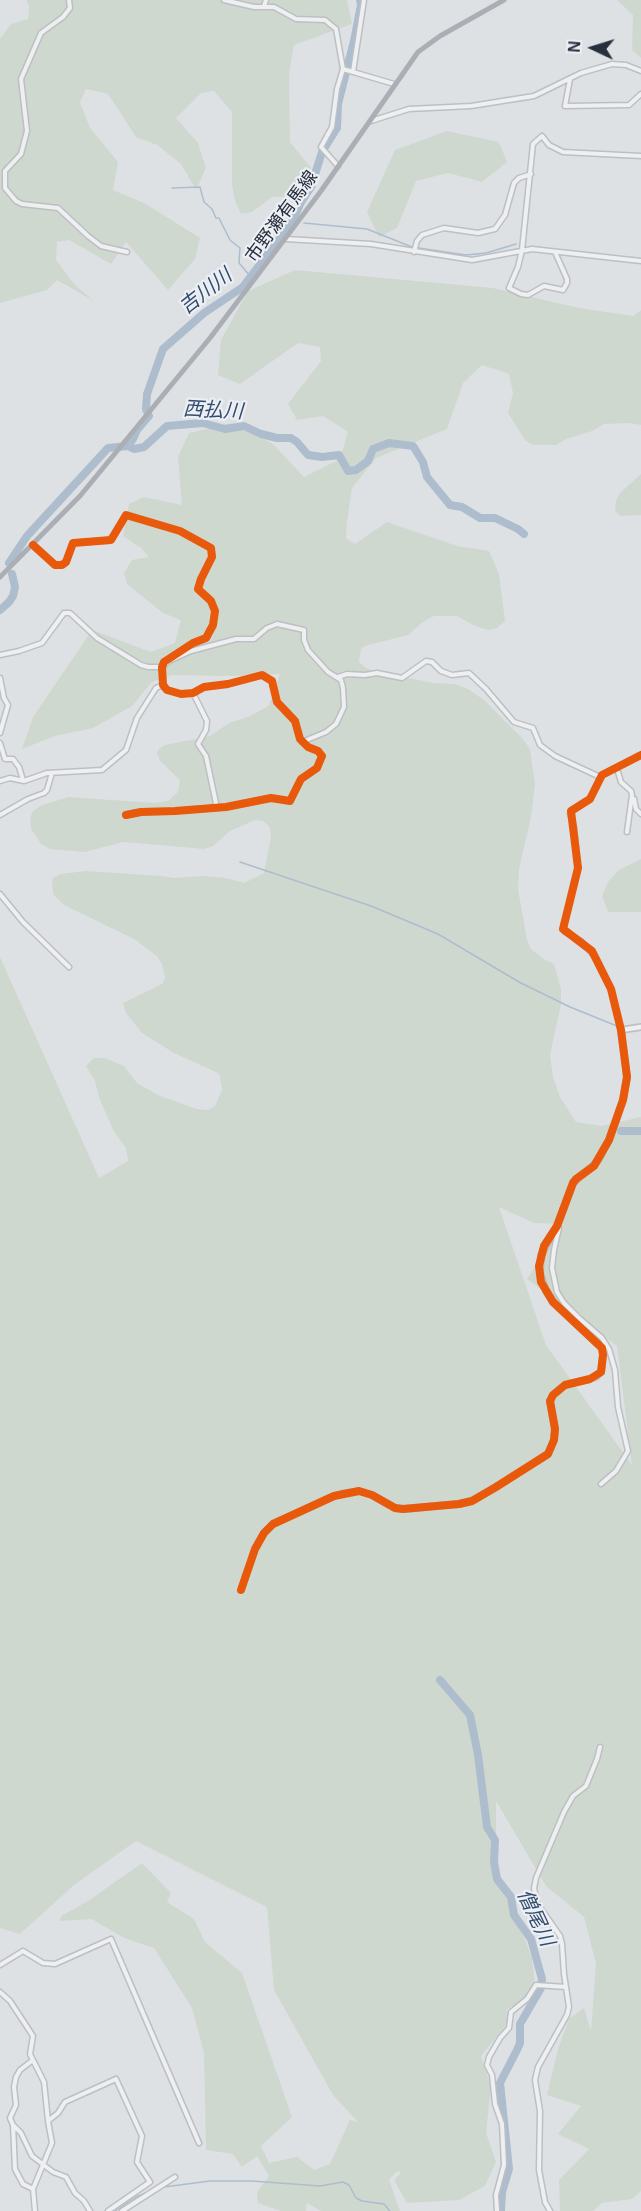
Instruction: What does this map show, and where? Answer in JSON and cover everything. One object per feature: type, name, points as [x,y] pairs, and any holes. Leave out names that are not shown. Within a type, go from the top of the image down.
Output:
[{"type":"main road","name":"市野瀬有馬線","points":[[0,577],[80,496],[240,301],[339,166],[418,52],[504,0]]},
{"type":"street","points":[[69,0],[70,8],[63,17],[41,33],[21,79],[27,131],[21,154],[4,171],[2,189],[22,204],[58,208],[101,246],[127,252]]},
{"type":"street","points":[[224,0],[254,8],[274,7],[296,19],[325,20],[336,29],[343,69],[337,89],[332,127],[321,147],[339,166]]},
{"type":"street","points":[[264,6],[266,0]]},
{"type":"street","points":[[352,72],[364,0]]},
{"type":"street","points":[[369,121],[409,109],[471,106],[534,96],[596,67],[612,64],[626,65],[641,71]]},
{"type":"street","points":[[343,69],[394,84]]},
{"type":"street","points":[[570,78],[565,106],[629,105],[641,94]]},
{"type":"street","points":[[555,252],[567,279],[565,287],[559,291],[544,286],[528,295],[509,288],[522,250],[533,144],[542,136],[549,145],[563,152],[641,156]]},
{"type":"street","points":[[414,252],[417,241],[422,235],[444,228],[478,233],[495,229],[504,215],[514,183],[531,174]]},
{"type":"street","points":[[285,238],[371,244],[472,260],[532,249],[641,261]]},
{"type":"street","points":[[33,545],[55,565],[62,565],[66,562],[73,543],[111,540],[126,515],[180,531],[211,548],[212,557],[198,589],[208,596],[215,611],[209,635],[168,658],[162,667],[163,685]]},
{"type":"street","points":[[0,655],[42,643],[64,613],[70,613],[97,638],[135,662],[148,667],[162,667],[191,651],[236,639],[254,639],[267,628],[277,624],[304,630],[304,640],[308,650],[328,672],[338,677],[343,688],[342,714],[336,724],[326,732],[302,742]]},
{"type":"street","points":[[338,677],[346,674],[377,673],[402,678],[426,661],[432,662],[441,671],[452,675],[468,673],[486,689],[514,722],[533,728],[540,745],[555,756],[600,777]]},
{"type":"street","points":[[126,815],[141,812],[217,808],[271,798],[290,801],[301,779],[317,768],[321,761],[321,753],[302,742],[295,721],[277,702],[272,681],[262,675],[228,684],[204,687],[193,693],[175,693],[163,685]]},
{"type":"street","points":[[0,678],[4,698],[8,705],[0,733]]},
{"type":"street","points":[[0,781],[10,778],[23,780],[52,773],[102,770],[126,750],[137,718],[156,688],[163,685]]},
{"type":"street","points":[[193,693],[207,720],[206,730],[198,744],[207,756],[217,808]]},
{"type":"street","points":[[0,743],[5,759],[13,759],[19,767],[23,780]]},
{"type":"street","points":[[539,1460],[548,1454],[554,1440],[555,1429],[550,1401],[553,1395],[565,1385],[596,1377],[601,1372],[603,1364],[602,1348],[553,1302],[541,1282],[541,1255],[558,1226],[573,1183],[598,1161],[609,1140],[623,1100],[627,1077],[621,1030],[611,989],[596,958],[581,941],[563,929],[578,868],[571,811],[590,799],[600,777],[641,756]]},
{"type":"street","points":[[617,769],[621,782],[631,791],[636,809],[641,814]]},
{"type":"street","points":[[0,815],[44,793],[52,773]]},
{"type":"street","points":[[627,832],[632,795]]},
{"type":"street","points":[[0,894],[23,922],[69,967]]},
{"type":"street","points":[[621,1030],[641,1027]]},
{"type":"street","points":[[558,1226],[560,1228],[552,1268],[557,1292],[564,1303],[602,1338],[609,1349],[615,1370],[618,1407],[628,1451],[616,1471],[601,1484]]},
{"type":"street","points":[[241,1590],[255,1549],[264,1533],[273,1524],[342,1493],[359,1491],[372,1495],[395,1508],[403,1509],[472,1501],[496,1487]]},
{"type":"street","points":[[550,2211],[545,2202],[538,2170],[540,2111],[535,2080],[538,2067],[567,2015],[569,2007],[560,1936],[537,1903],[534,1888],[536,1878],[564,1812],[573,1796],[586,1786],[600,1747]]},
{"type":"street","points":[[0,1965],[23,1951],[43,1963],[55,1964],[111,1939],[199,2143]]},
{"type":"street","points":[[496,2211],[496,2195],[504,2165],[502,2124],[495,2104],[492,2075],[487,2065],[489,2057],[509,2028],[511,2012],[528,1999],[536,1985],[566,1987]]},
{"type":"street","points":[[0,1992],[10,2001],[33,2036],[30,2054],[44,2082],[52,2143],[45,2165],[33,2189],[35,2211]]},
{"type":"street","points":[[33,2060],[20,2070],[14,2082],[16,2100],[10,2118],[13,2125],[15,2169],[23,2184],[33,2189]]},
{"type":"street","points":[[48,2121],[65,2102],[116,2079],[142,2136],[137,2162],[150,2182],[108,2211]]},
{"type":"street","points":[[13,2125],[21,2133],[32,2156],[53,2172],[66,2177],[75,2193],[90,2211]]},
{"type":"street","points":[[122,2211],[175,2177]]},
{"type":"shaded area","points":[[26,0],[347,0],[352,24],[294,45],[289,74],[290,142],[311,168],[294,197],[272,197],[252,212],[241,214],[235,201],[232,185],[232,112],[214,91],[201,93],[176,118],[198,143],[206,168],[196,190],[181,164],[157,145],[136,137],[108,94],[86,89],[80,102],[90,128],[118,162],[113,190],[146,204],[200,238],[195,259],[168,290],[126,242],[111,264],[69,240],[57,242],[56,260],[75,285],[94,301],[57,280],[47,290],[0,303],[0,39],[11,24],[28,19],[29,6]]},
{"type":"shaded area","points":[[617,0],[641,0],[641,58],[632,50],[633,15]]},
{"type":"shaded area","points":[[447,131],[499,142],[507,162],[482,182],[448,173],[416,181],[397,228],[379,237],[367,212],[395,150]]},
{"type":"shaded area","points":[[295,270],[493,288],[579,308],[633,316],[641,310],[641,425],[604,424],[556,445],[533,445],[525,440],[508,413],[513,393],[509,374],[482,365],[463,383],[447,429],[376,458],[352,488],[346,538],[355,544],[387,522],[457,546],[489,551],[499,574],[505,621],[497,628],[488,630],[457,616],[434,616],[408,635],[365,646],[361,649],[359,662],[366,668],[378,672],[434,683],[455,684],[468,689],[484,700],[530,749],[535,784],[531,817],[519,869],[518,889],[527,940],[531,949],[554,964],[561,989],[561,1004],[550,1055],[553,1077],[560,1097],[576,1122],[602,1126],[641,1117],[641,2191],[632,2199],[602,2203],[593,2211],[560,2211],[559,2180],[589,2149],[558,2134],[581,2106],[547,2095],[558,2049],[569,2019],[584,2008],[591,2031],[596,1964],[584,1917],[546,1886],[496,1801],[496,1881],[511,1901],[513,1918],[524,1936],[532,1959],[535,1985],[524,2000],[507,2009],[507,2024],[481,2056],[491,2086],[486,2133],[496,2162],[485,2186],[459,2200],[407,2203],[394,2180],[401,2173],[398,2171],[389,2179],[400,2211],[321,2211],[307,2203],[306,2211],[281,2211],[258,2203],[257,2192],[269,2176],[257,2156],[242,2167],[233,2154],[206,2150],[204,2053],[192,2008],[154,1948],[124,1938],[92,1919],[60,1921],[61,1916],[88,1901],[142,1863],[171,1893],[167,1902],[194,1919],[205,1942],[242,1973],[292,2117],[261,2146],[269,2163],[297,2157],[314,2170],[330,2164],[350,2120],[358,2122],[333,2095],[274,1990],[267,1907],[136,1841],[74,1885],[20,1934],[0,1928],[0,957],[99,1178],[128,1159],[126,1148],[113,1130],[95,1081],[86,1066],[94,1058],[105,1058],[124,1066],[137,1083],[160,1096],[197,1109],[208,1110],[215,1106],[222,1090],[220,1077],[218,1073],[174,1053],[142,1033],[126,1013],[123,1003],[162,984],[165,978],[162,964],[157,956],[134,939],[64,905],[53,894],[52,879],[60,874],[86,871],[174,878],[202,876],[226,878],[244,883],[264,873],[271,837],[269,826],[263,821],[255,820],[230,831],[213,846],[204,849],[123,842],[85,852],[50,849],[41,844],[31,829],[30,818],[33,811],[40,806],[68,797],[155,803],[168,801],[178,792],[180,780],[160,761],[157,753],[159,749],[165,745],[210,736],[229,723],[263,709],[269,705],[280,674],[172,675],[152,682],[132,706],[93,728],[55,736],[22,749],[33,717],[92,630],[151,652],[175,643],[181,620],[163,613],[127,584],[124,573],[132,560],[149,557],[141,548],[123,536],[129,504],[144,497],[182,505],[178,457],[189,433],[232,423],[273,444],[304,477],[340,459],[348,432],[323,416],[297,420],[288,404],[321,361],[320,347],[298,343],[240,384],[218,375],[221,340],[248,291]],"holes":[[[499,1207],[534,1223],[563,1224],[527,1279],[617,1346],[632,1465],[546,1345]]]},
{"type":"shaded area","points":[[641,474],[641,515],[620,516],[615,511],[620,493]]},
{"type":"shaded area","points":[[641,859],[641,912],[608,912],[602,896],[608,882],[619,870]]},
{"type":"waterway","name":"吉川川","points":[[9,563],[27,536],[108,448],[128,446],[137,430],[149,416],[146,409],[147,394],[163,349],[204,313],[243,287],[292,222],[311,187],[322,152],[337,128],[338,104],[354,41],[360,0]]},
{"type":"waterway","points":[[172,188],[200,187],[204,202],[212,209],[216,218],[219,218],[230,240],[240,248],[239,263],[251,277]]},
{"type":"waterway","points":[[304,223],[367,229],[412,247],[466,255],[486,253],[516,244]]},
{"type":"waterway","name":"西払川","points":[[128,446],[134,449],[144,447],[167,426],[203,423],[225,429],[244,426],[261,434],[277,438],[291,438],[308,455],[322,457],[339,455],[348,471],[356,470],[368,461],[373,449],[389,443],[413,446],[423,462],[427,477],[450,505],[462,507],[480,518],[495,518],[524,534]]},
{"type":"waterway","name":"吉川川","points":[[0,610],[13,596],[15,587],[12,574]]},
{"type":"waterway","points":[[240,862],[371,906],[438,934],[519,982],[570,1007],[617,1026]]},
{"type":"waterway","points":[[621,1131],[641,1131]]},
{"type":"waterway","name":"僧尾川","points":[[440,1680],[470,1715],[478,1755],[487,1827],[495,1840],[494,1862],[497,1879],[511,1897],[514,1915],[531,1939],[542,1979],[541,1988],[520,2024],[520,2043],[500,2083],[509,2169],[502,2192],[501,2211]]},
{"type":"waterway","points":[[164,2187],[210,2181],[252,2181],[320,2186],[343,2182],[349,2185],[356,2198],[384,2204],[390,2211]]},
{"type":"waterway","points":[[115,2211],[148,2192]]},
{"type":"tunnel","points":[[496,1487],[539,1460]]},
{"type":"cycle path","points":[[33,545],[55,565],[62,565],[66,562],[73,543],[111,540],[126,515],[180,531],[211,548],[212,557],[198,589],[211,601],[215,611],[213,625],[206,638],[193,643],[164,662],[163,685],[167,690],[181,694],[193,693],[204,687],[228,684],[262,675],[272,681],[277,702],[295,721],[300,739],[322,756],[317,768],[301,779],[290,801],[271,798],[226,807],[126,815]]},
{"type":"cycle path","points":[[241,1590],[255,1549],[264,1533],[273,1524],[334,1496],[359,1491],[372,1495],[395,1508],[403,1509],[472,1501],[496,1487],[548,1454],[554,1440],[555,1429],[550,1401],[553,1395],[565,1385],[590,1379],[601,1372],[602,1348],[553,1302],[541,1282],[539,1266],[544,1246],[557,1226],[573,1183],[594,1166],[609,1140],[623,1100],[627,1077],[621,1030],[611,989],[592,951],[563,929],[578,868],[571,811],[590,799],[602,775],[641,755]]}]
